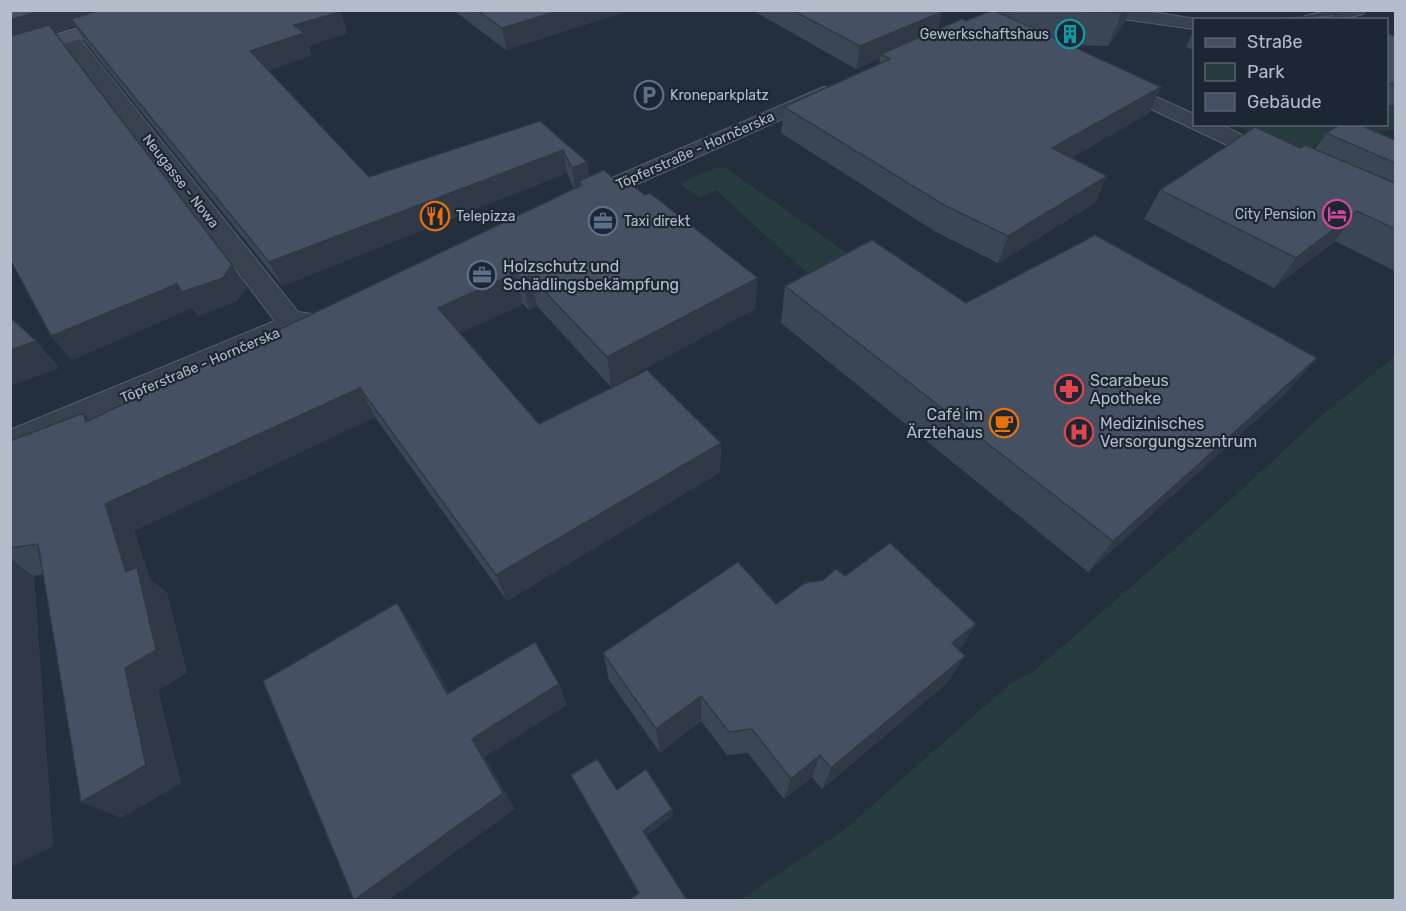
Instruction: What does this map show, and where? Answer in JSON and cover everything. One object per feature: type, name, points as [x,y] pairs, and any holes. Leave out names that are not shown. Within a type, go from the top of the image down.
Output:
[{"type":"main road","points":[[10,54],[160,10]]},
{"type":"street","points":[[957,10],[1013,38]]},
{"type":"street","points":[[942,40],[981,23],[1036,10]]},
{"type":"street","points":[[1095,10],[1193,23]]},
{"type":"street","points":[[1321,18],[1357,10]]},
{"type":"street","name":"Neugasse - Nowa","points":[[68,37],[293,325]]},
{"type":"street","points":[[1099,77],[1193,122]]},
{"type":"street","name":"Töpferstraße - Hornčerska","points":[[568,207],[848,82]]},
{"type":"street","points":[[1204,126],[1298,170]]},
{"type":"street","name":"Töpferstraße - Hornčerska","points":[[10,444],[324,312]]},
{"type":"green space","points":[[1395,105],[1395,130],[1326,137],[1301,156],[1237,126],[1388,126],[1388,106]]},
{"type":"green space","points":[[718,167],[726,168],[963,335],[831,295],[716,190],[700,198],[681,185],[682,182]]},
{"type":"green space","points":[[1395,356],[1395,900],[740,900],[843,831],[1011,683],[1033,672],[1226,504],[1321,416]]},
{"type":"building","points":[[10,10],[43,10],[10,20]]},
{"type":"building","points":[[100,10],[338,10],[340,12],[294,25],[304,33],[250,51],[369,177],[540,121],[587,162],[572,168],[563,150],[269,262],[71,19]]},
{"type":"building","points":[[477,10],[561,10],[502,28]]},
{"type":"building","points":[[792,10],[940,10],[942,12],[860,46]]},
{"type":"building","points":[[993,10],[1161,87],[1052,148],[1107,176],[1008,236],[944,205],[784,107],[890,59],[881,54],[962,19],[966,21]]},
{"type":"building","points":[[1057,10],[1123,10],[1122,13]]},
{"type":"building","points":[[1337,14],[1332,18],[1285,18]]},
{"type":"building","points":[[49,25],[232,265],[223,278],[182,292],[177,284],[51,336],[10,259],[10,36]]},
{"type":"building","points":[[1388,34],[1395,36],[1395,83],[1388,84]]},
{"type":"building","points":[[1338,126],[1363,126],[1395,140],[1395,163],[1326,133]]},
{"type":"building","points":[[1255,127],[1300,148],[1305,145],[1395,183],[1395,229],[1357,211],[1296,258],[1160,190]]},
{"type":"building","points":[[604,170],[614,179],[620,176],[645,195],[650,193],[758,278],[607,357],[530,276],[522,279],[515,273],[438,308],[539,424],[647,370],[721,443],[496,575],[360,388],[105,504],[126,572],[137,567],[156,650],[125,668],[146,765],[81,802],[38,544],[10,548],[10,441],[83,413],[86,422],[582,185],[579,181]]},
{"type":"building","name":"Medizinisches Versorgungszentrum","points":[[1095,235],[1317,358],[1113,541],[785,286],[872,240],[966,303]]},
{"type":"building","points":[[10,317],[36,341],[10,350]]},
{"type":"building","points":[[890,543],[976,624],[952,643],[965,656],[831,768],[820,755],[791,779],[752,729],[729,732],[701,696],[656,729],[603,653],[738,562],[776,604],[805,583],[823,580],[836,569],[845,576]]},
{"type":"building","points":[[397,603],[447,694],[535,642],[559,684],[472,739],[503,793],[354,900],[263,681]]},
{"type":"building","points":[[597,759],[617,790],[646,769],[672,809],[643,831],[687,900],[629,900],[639,893],[571,775]]},
{"type":"place","name":"Gewerkschaftshaus","points":[[1070,34]]},
{"type":"place","name":"Kroneparkplatz","points":[[649,95]]},
{"type":"place","name":"City Pension","points":[[1337,214]]},
{"type":"place","name":"Telepizza","points":[[435,216]]},
{"type":"place","name":"Taxi direkt","points":[[603,221]]},
{"type":"place","name":"Holzschutz und Schädlingsbekämpfung","points":[[482,275]]},
{"type":"place","name":"Scarabeus Apotheke","points":[[1069,389]]},
{"type":"place","name":"Café im Ärztehaus","points":[[1004,423]]},
{"type":"place","name":"Medizinisches Versorgungszentrum","points":[[1079,432]]}]
